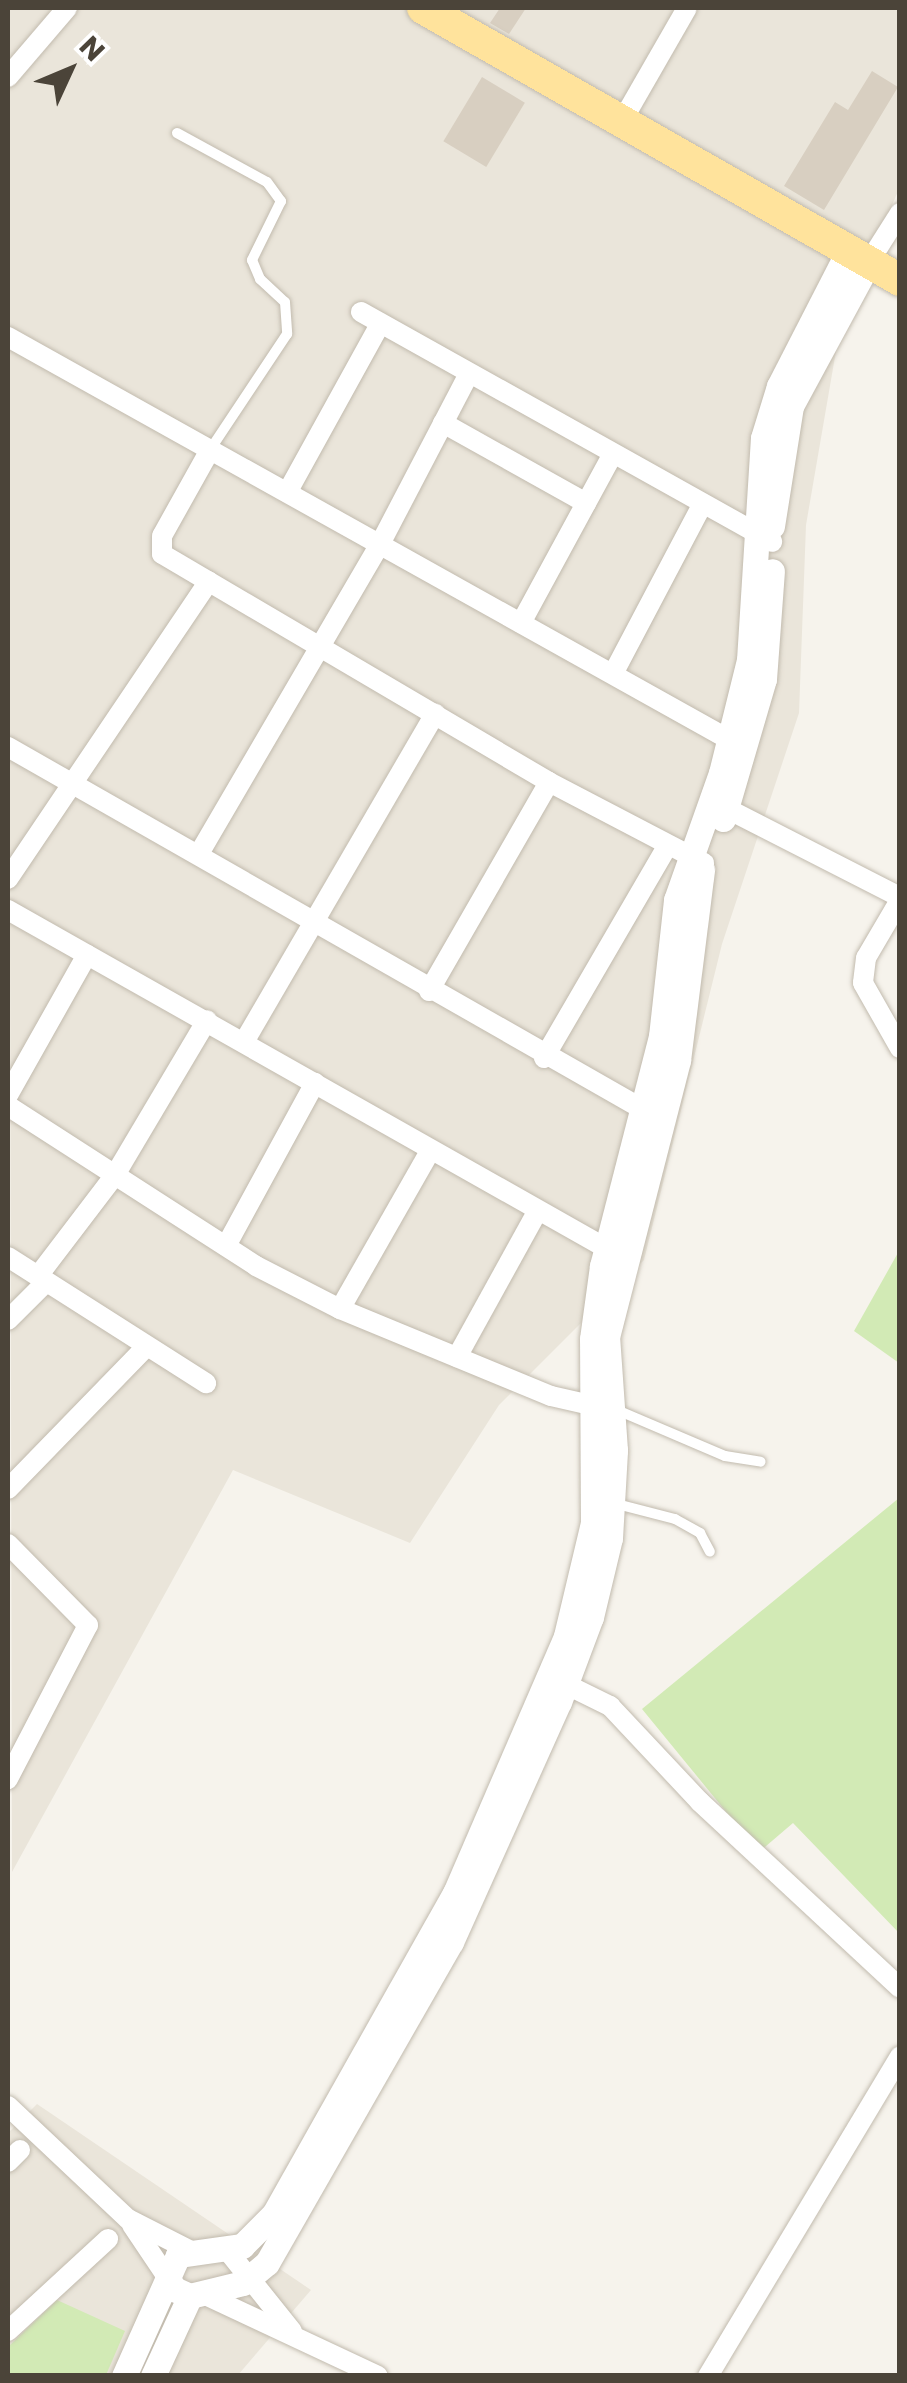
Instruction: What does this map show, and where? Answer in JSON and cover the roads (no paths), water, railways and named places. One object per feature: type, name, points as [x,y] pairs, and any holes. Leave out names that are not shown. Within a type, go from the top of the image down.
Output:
[{"type":"main road","points":[[428,9],[900,280]]},
{"type":"street","points":[[8,77],[67,8]]},
{"type":"street","points":[[622,122],[687,8]]},
{"type":"street","points":[[544,1058],[719,805],[737,745],[764,679],[765,538],[791,406],[859,256],[900,214]]},
{"type":"street","points":[[360,312],[611,456],[765,538]]},
{"type":"street","points":[[288,491],[380,324]]},
{"type":"street","points":[[8,337],[614,672],[737,745]]},
{"type":"street","points":[[200,852],[380,544],[469,374]]},
{"type":"street","points":[[443,423],[586,504]]},
{"type":"street","points":[[210,450],[159,548],[549,782],[687,855]]},
{"type":"street","points":[[520,623],[611,456]]},
{"type":"street","points":[[614,672],[702,505]]},
{"type":"street","points":[[8,879],[209,581]]},
{"type":"street","points":[[244,1042],[435,714]]},
{"type":"street","points":[[8,747],[200,852],[544,1058],[655,1116]]},
{"type":"street","points":[[429,990],[549,782]]},
{"type":"street","points":[[719,805],[900,899],[866,958],[863,983],[900,1048]]},
{"type":"street","points":[[8,2106],[128,2219],[174,2290],[200,2292],[254,2278],[443,1958],[558,1679],[587,1559],[604,1408],[607,1338],[655,1116],[687,855]]},
{"type":"street","points":[[8,910],[606,1248]]},
{"type":"street","points":[[8,1094],[87,955]]},
{"type":"street","points":[[8,1320],[42,1279],[115,1175],[207,1020]]},
{"type":"street","points":[[226,1246],[316,1083]]},
{"type":"street","points":[[8,1106],[226,1246],[340,1309],[457,1358],[604,1408]]},
{"type":"street","points":[[124,2376],[178,2255],[242,2246],[274,2214],[398,2005],[591,1617],[612,1502],[604,1408],[592,1339],[606,1248],[655,1116]]},
{"type":"street","points":[[340,1309],[430,1151]]},
{"type":"street","points":[[457,1358],[537,1212]]},
{"type":"street","points":[[8,1257],[206,1383]]},
{"type":"street","points":[[8,1489],[148,1346]]},
{"type":"street","points":[[8,1545],[88,1625],[8,1779]]},
{"type":"street","points":[[558,1679],[610,1706],[700,1802],[900,1988]]},
{"type":"street","points":[[708,2376],[900,2056]]},
{"type":"street","points":[[128,2219],[196,2252],[212,2264],[153,2376]]},
{"type":"street","points":[[8,2331],[108,2238]]},
{"type":"street","points":[[227,2250],[254,2278],[293,2333]]},
{"type":"street","points":[[200,2292],[262,2326],[293,2333],[372,2374]]},
{"type":"lane","points":[[177,132],[267,182],[281,201],[252,260],[260,278],[285,302],[287,334],[210,450]]},
{"type":"lane","points":[[604,1408],[726,1456],[761,1462]]},
{"type":"lane","points":[[612,1502],[676,1519],[700,1534],[710,1552]]}]
